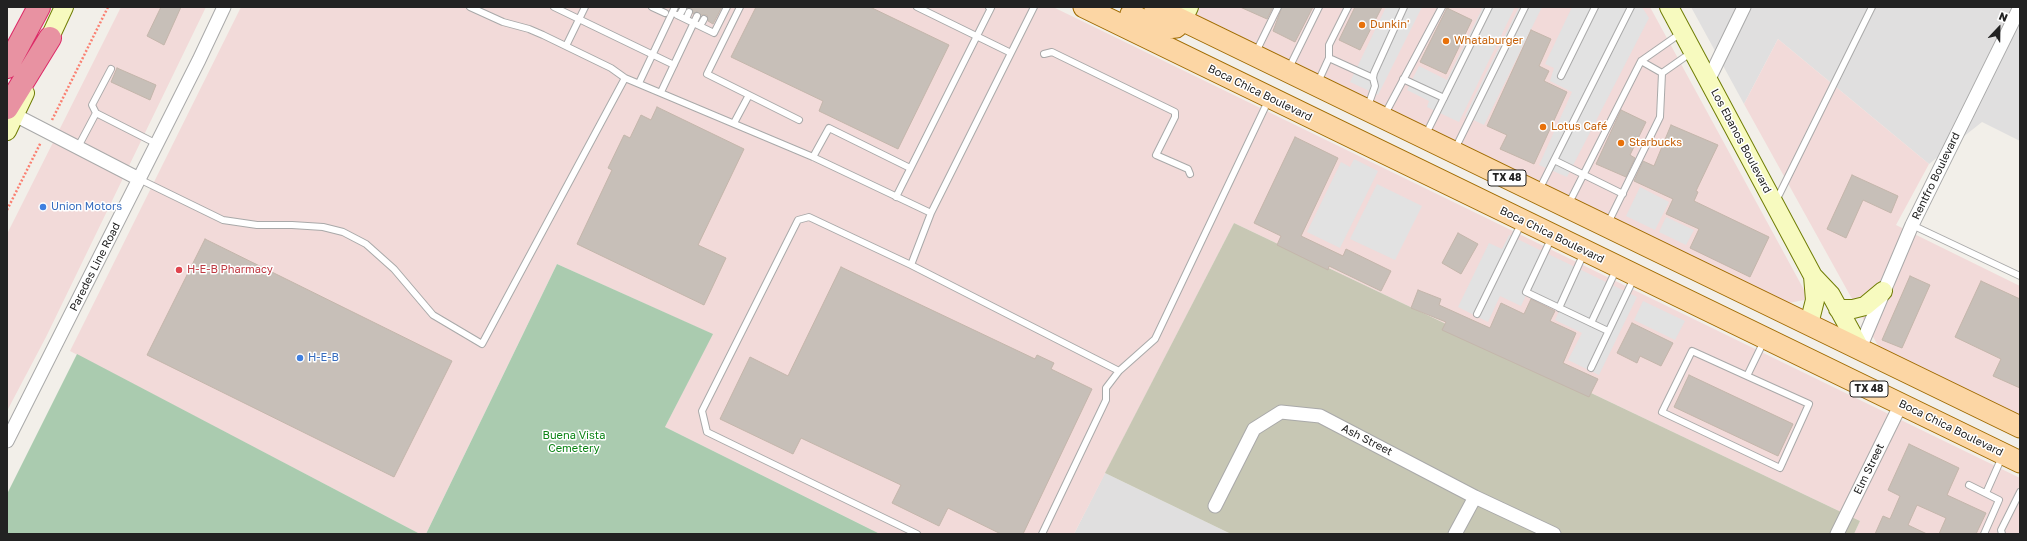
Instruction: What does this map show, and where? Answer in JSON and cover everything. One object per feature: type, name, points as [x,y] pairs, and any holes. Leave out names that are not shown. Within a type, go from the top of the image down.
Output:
[{"type":"highway","points":[[7,67],[39,7]]},
{"type":"highway","points":[[10,118],[50,38]]},
{"type":"main road","name":"Boca Chica Boulevard","points":[[1084,7],[2012,458]]},
{"type":"main road","points":[[1116,7],[1154,26],[1166,28],[1176,27],[1185,14]]},
{"type":"main road","name":"TX 48","points":[[1154,7],[1185,14],[1254,56],[1860,348],[2020,427]]},
{"type":"main road","points":[[1183,55],[1188,47],[1195,44],[1203,45],[1387,134],[1415,133]]},
{"type":"street","points":[[50,38],[64,7]]},
{"type":"street","name":"Paredes Line Road","points":[[7,441],[140,179],[224,7]]},
{"type":"street","name":"Los Ebanos Boulevard","points":[[1669,7],[1709,79],[1813,276],[1831,295],[1860,348]]},
{"type":"street","points":[[1709,79],[1744,7]]},
{"type":"street","name":"Rentfro Boulevard","points":[[1860,348],[1912,225],[2020,7]]},
{"type":"street","points":[[10,118],[78,147],[140,179]]},
{"type":"street","name":"Los Ebanos Boulevard","points":[[1809,324],[1815,300],[1813,276]]},
{"type":"street","points":[[1838,309],[1853,309],[1865,306],[1883,291]]},
{"type":"street","name":"Elm Street","points":[[1837,534],[1901,404]]},
{"type":"street","name":"Ash Street","points":[[1216,506],[1254,429],[1281,412],[1320,416],[1475,496],[1554,534]]},
{"type":"street","points":[[1455,534],[1475,496]]},
{"type":"lane","points":[[470,7],[478,9],[502,22],[529,29],[611,68],[625,78],[813,157],[930,213]]},
{"type":"lane","points":[[554,7],[674,65]]},
{"type":"lane","points":[[566,46],[585,7]]},
{"type":"lane","points":[[652,7],[665,14]]},
{"type":"lane","points":[[638,83],[675,7]]},
{"type":"lane","points":[[683,9],[678,16],[714,33],[727,7]]},
{"type":"lane","points":[[740,7],[708,74],[799,120]]},
{"type":"lane","points":[[917,7],[1011,53]]},
{"type":"lane","points":[[896,197],[991,8],[989,7]]},
{"type":"lane","points":[[911,265],[930,213],[1034,7]]},
{"type":"lane","points":[[1254,56],[1278,7]]},
{"type":"lane","points":[[1287,72],[1319,7]]},
{"type":"lane","points":[[1316,85],[1330,58],[1329,45],[1348,7]]},
{"type":"lane","points":[[1375,114],[1375,86],[1373,78],[1404,7]]},
{"type":"lane","points":[[1375,114],[1403,79],[1442,7]]},
{"type":"lane","points":[[1415,133],[1444,98],[1489,7]]},
{"type":"lane","points":[[1454,152],[1525,7]]},
{"type":"lane","points":[[1561,76],[1595,7]]},
{"type":"lane","points":[[1538,193],[1631,7]]},
{"type":"lane","points":[[1775,204],[1872,7]]},
{"type":"lane","points":[[686,19],[689,12]]},
{"type":"lane","points":[[661,92],[697,16]]},
{"type":"lane","points":[[700,26],[704,19]]},
{"type":"lane","points":[[708,30],[711,22]]},
{"type":"lane","points":[[1568,207],[1641,61],[1682,32]]},
{"type":"lane","points":[[1662,73],[1693,51]]},
{"type":"lane","points":[[1044,54],[1052,52],[1175,112],[1175,117],[1156,155],[1188,169],[1190,174]]},
{"type":"lane","points":[[1330,58],[1373,78]]},
{"type":"lane","points":[[1641,61],[1662,73]]},
{"type":"lane","points":[[111,69],[92,105],[96,113],[157,144]]},
{"type":"lane","points":[[1607,226],[1660,118],[1662,73]]},
{"type":"lane","points":[[140,179],[223,220],[256,225],[322,227],[343,232],[366,244],[394,269],[433,315],[482,344],[625,78]]},
{"type":"lane","points":[[1403,79],[1444,98]]},
{"type":"lane","points":[[734,123],[749,95]]},
{"type":"lane","points":[[1042,534],[1106,400],[1106,388],[1119,371],[1155,339],[1269,97]]},
{"type":"lane","points":[[78,147],[96,113]]},
{"type":"lane","points":[[813,157],[829,128],[910,168]]},
{"type":"lane","points":[[1554,160],[1623,194]]},
{"type":"lane","points":[[917,534],[708,432],[702,411],[798,220],[809,218],[911,265],[1119,371]]},
{"type":"lane","points":[[1478,314],[1523,220]]},
{"type":"lane","points":[[1912,225],[2020,276]]},
{"type":"lane","points":[[1553,235],[1526,292],[1608,331]]},
{"type":"lane","points":[[1559,308],[1585,251]]},
{"type":"lane","points":[[1591,323],[1627,271]]},
{"type":"lane","points":[[1591,368],[1608,331],[1627,271]]},
{"type":"lane","points":[[1747,376],[1765,338]]},
{"type":"lane","points":[[1692,351],[1747,376],[1809,404],[1780,468],[1662,412],[1692,351]]},
{"type":"lane","points":[[1986,493],[2012,458]]},
{"type":"lane","points":[[1969,486],[1998,500],[1984,534]]},
{"type":"lane","points":[[2002,534],[2001,530],[2020,492]]},
{"type":"path","points":[[51,122],[108,7]]},
{"type":"path","points":[[7,210],[41,142]]},
{"type":"shaded area","points":[[121,7],[206,7],[46,337],[7,411],[7,234]]},
{"type":"shaded area","points":[[241,7],[1053,7],[2020,478],[2020,534],[1854,534],[1860,521],[1234,223],[1074,534],[880,534],[665,427],[712,334],[557,264],[426,534],[420,534],[70,351]]},
{"type":"shaded area","points":[[1181,7],[1650,7],[1809,299],[1789,303]]},
{"type":"shaded area","points":[[1386,7],[1422,7],[1378,95],[1350,82]]},
{"type":"shaded area","points":[[1479,7],[1515,7],[1459,122],[1427,107],[1429,101],[1407,90],[1419,66],[1447,80],[1482,9]]},
{"type":"shaded area","points":[[1519,7],[1542,7],[1484,125],[1465,116]]},
{"type":"shaded area","points":[[1572,7],[1642,7],[1649,18],[1567,177],[1539,165],[1572,92],[1550,81],[1554,68],[1545,64]]},
{"type":"shaded area","points":[[1691,7],[2020,7],[2020,141],[1982,122],[1929,164],[1778,39],[1744,104]]},
{"type":"shaded area","points":[[1778,39],[1929,164],[1896,225],[2020,286],[2020,415],[1882,353],[1744,104]]},
{"type":"shaded area","points":[[1354,159],[1378,171],[1340,248],[1307,232],[1341,162],[1350,167]]},
{"type":"shaded area","points":[[1377,184],[1422,206],[1395,260],[1350,239]]},
{"type":"shaded area","points":[[1640,187],[1669,202],[1655,230],[1626,216]]},
{"type":"shaded area","points":[[1666,217],[1694,230],[1686,245],[1659,232]]},
{"type":"shaded area","points":[[1234,223],[1860,521],[1854,534],[1231,534],[1105,473]]},
{"type":"shaded area","points":[[1509,235],[1637,297],[1599,375],[1568,360],[1582,333],[1555,320],[1560,309],[1527,293],[1521,306],[1500,296],[1488,322],[1458,307],[1489,243],[1502,249]]},
{"type":"shaded area","points":[[1643,301],[1685,321],[1675,340],[1634,320]]},
{"type":"shaded area","points":[[1105,473],[1231,534],[1074,534]]},
{"type":"green space","name":"Buena Vista Cemetery","points":[[557,264],[713,334],[665,427],[880,534],[426,534]]},
{"type":"green space","points":[[77,354],[420,534],[7,534],[7,494]]},
{"type":"building","points":[[161,7],[181,7],[164,45],[147,36]]},
{"type":"building","points":[[687,7],[722,7],[713,24],[708,21],[707,15],[701,15],[697,12],[693,14],[692,9]]},
{"type":"building","points":[[756,7],[870,7],[949,45],[898,149],[819,111],[823,101],[731,57]]},
{"type":"building","points":[[1240,7],[1273,7],[1267,19]]},
{"type":"building","points":[[1282,7],[1313,7],[1295,42],[1273,31]]},
{"type":"building","points":[[1355,7],[1382,7],[1360,50],[1339,40]]},
{"type":"building","name":"Whataburger","points":[[1447,8],[1472,20],[1446,74],[1420,62]]},
{"type":"building","points":[[1531,30],[1551,39],[1539,66],[1549,71],[1544,81],[1567,92],[1534,164],[1500,149],[1507,135],[1487,126]]},
{"type":"building","points":[[117,68],[156,85],[150,100],[111,82]]},
{"type":"building","points":[[657,107],[744,149],[698,245],[726,258],[704,305],[577,244],[612,170],[608,168],[624,135],[630,138],[641,115],[651,120]]},
{"type":"building","name":"Starbucks","points":[[1621,110],[1646,122],[1630,155],[1635,158],[1626,177],[1596,164]]},
{"type":"building","points":[[1671,125],[1718,145],[1696,191],[1698,192],[1694,201],[1769,237],[1750,277],[1690,248],[1699,229],[1666,214],[1673,199],[1634,181],[1643,161],[1654,166]]},
{"type":"building","points":[[1295,137],[1338,158],[1301,236],[1343,256],[1346,249],[1391,271],[1381,291],[1329,266],[1328,270],[1277,245],[1281,236],[1254,223]]},
{"type":"building","points":[[1852,175],[1898,196],[1891,213],[1863,200],[1846,238],[1827,229]]},
{"type":"building","points":[[1458,233],[1478,244],[1461,274],[1442,263]]},
{"type":"building","name":"H-E-B","points":[[205,239],[452,361],[394,477],[147,355]]},
{"type":"building","points":[[841,267],[1035,359],[1037,355],[1054,363],[1051,369],[1092,389],[1023,534],[1001,534],[948,508],[939,526],[892,503],[901,485],[801,438],[793,454],[720,419],[750,357],[788,376]]},
{"type":"building","points":[[1910,276],[1930,285],[1902,348],[1882,340]]},
{"type":"building","points":[[1981,281],[2020,299],[2020,388],[1993,376],[2001,359],[1955,337]]},
{"type":"building","points":[[1418,290],[1441,299],[1439,305],[1490,328],[1501,303],[1524,314],[1531,299],[1555,311],[1550,321],[1576,333],[1563,363],[1598,379],[1589,397],[1442,330],[1446,322],[1411,308]]},
{"type":"building","points":[[1632,323],[1673,343],[1661,366],[1640,356],[1637,363],[1617,353]]},
{"type":"building","points":[[1689,375],[1793,424],[1778,456],[1674,407]]},
{"type":"building","points":[[1909,444],[1959,468],[1947,495],[1986,513],[1976,534],[1939,534],[1946,518],[1917,505],[1908,525],[1927,534],[1875,534],[1883,516],[1890,519],[1900,496],[1888,490]]},
{"type":"place","name":"Dunkin'","points":[[1362,25]]},
{"type":"place","name":"Whataburger","points":[[1446,41]]},
{"type":"place","name":"Lotus Café","points":[[1543,127]]},
{"type":"place","name":"Starbucks","points":[[1621,143]]},
{"type":"place","name":"Union Motors","points":[[43,207]]},
{"type":"place","name":"H-E-B Pharmacy","points":[[179,270]]},
{"type":"place","name":"H-E-B","points":[[300,358]]}]
